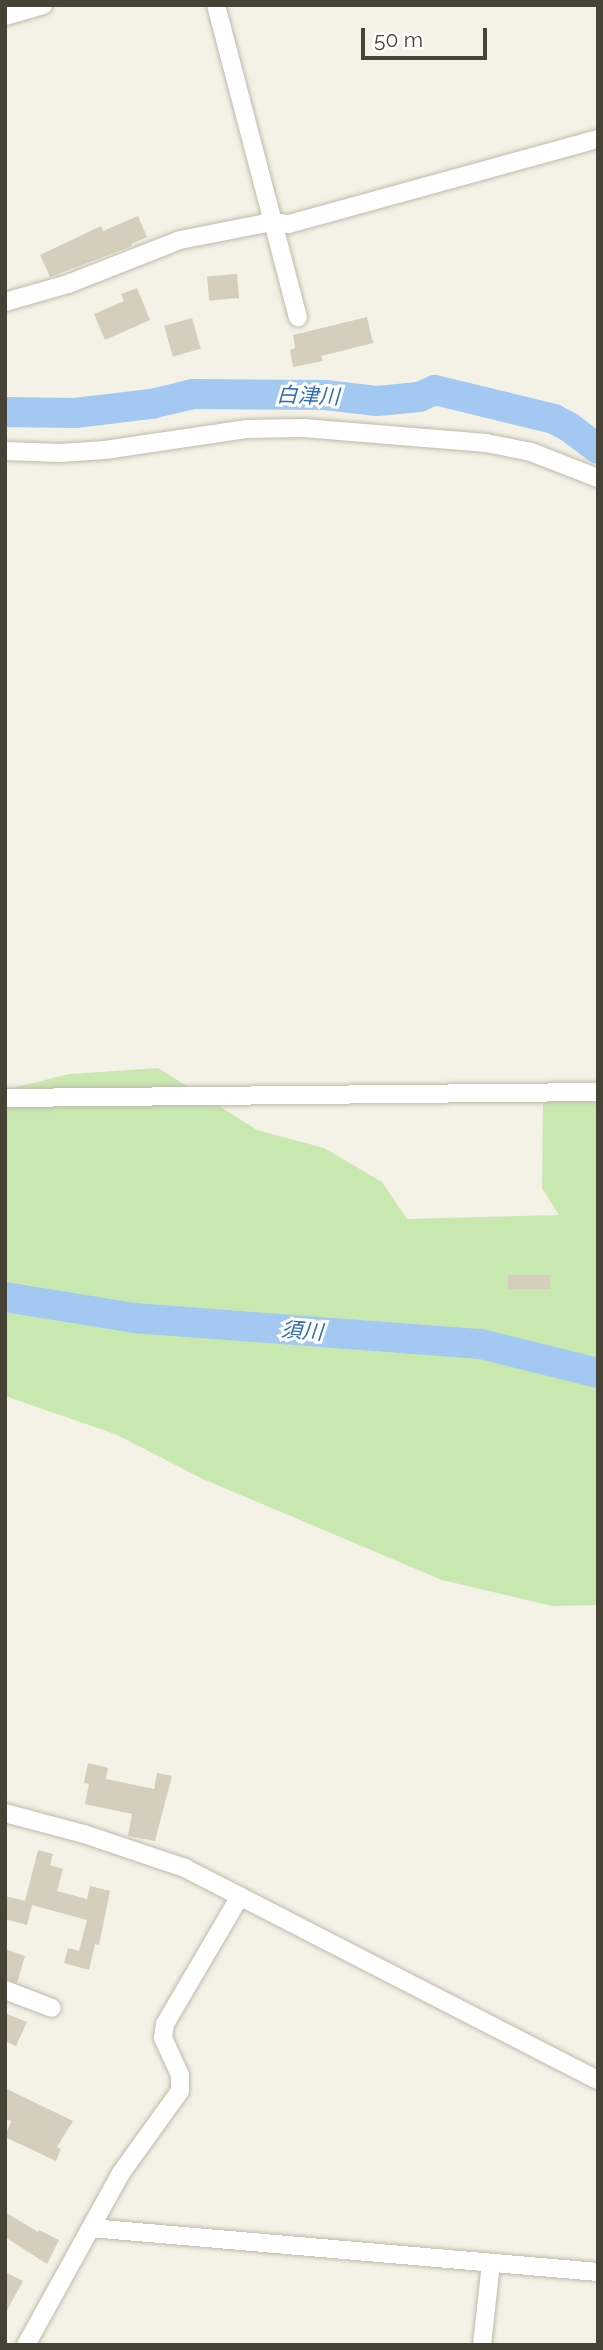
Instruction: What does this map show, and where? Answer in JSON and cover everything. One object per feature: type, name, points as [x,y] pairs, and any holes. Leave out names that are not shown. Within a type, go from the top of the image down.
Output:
[{"type":"street","points":[[5,16],[43,5]]},
{"type":"street","points":[[216,5],[298,317]]},
{"type":"street","points":[[5,302],[68,284],[180,240],[272,222],[289,224],[598,139]]},
{"type":"street","points":[[5,451],[60,453],[105,450],[247,429],[303,428],[486,443],[531,452],[598,478]]},
{"type":"street","points":[[5,1098],[598,1092]]},
{"type":"street","points":[[5,1813],[84,1834],[185,1868],[597,2077]]},
{"type":"street","points":[[26,2345],[121,2173],[180,2091],[180,2075],[163,2038],[165,2024],[240,1896]]},
{"type":"street","points":[[5,1990],[52,2008]]},
{"type":"street","points":[[91,2228],[598,2272]]},
{"type":"street","points":[[482,2345],[491,2263]]},
{"type":"green space","points":[[158,1068],[257,1130],[324,1148],[382,1182],[407,1219],[559,1215],[542,1188],[543,1101],[598,1100],[598,1605],[552,1606],[442,1580],[203,1479],[115,1434],[5,1396],[5,1090],[69,1074]]},
{"type":"building","points":[[138,216],[147,237],[131,244],[132,246],[50,277],[40,255],[101,226],[103,231]]},
{"type":"building","points":[[237,274],[239,298],[209,301],[207,277]]},
{"type":"building","points":[[137,288],[150,320],[105,340],[94,314],[124,301],[121,294]]},
{"type":"building","points":[[367,317],[373,343],[321,356],[323,361],[293,367],[290,350],[295,348],[293,335]]},
{"type":"building","points":[[192,318],[201,349],[173,357],[164,326]]},
{"type":"building","points":[[508,1275],[550,1275],[550,1289],[508,1289]]},
{"type":"building","points":[[88,1763],[108,1768],[106,1779],[154,1789],[157,1773],[172,1776],[155,1841],[128,1836],[132,1814],[85,1804],[89,1784],[84,1783]]},
{"type":"building","points":[[38,1850],[53,1854],[50,1865],[63,1869],[57,1891],[87,1899],[90,1886],[110,1891],[99,1945],[95,1944],[89,1970],[64,1963],[68,1948],[79,1951],[87,1920],[32,1905],[27,1925],[5,1919],[5,1896],[25,1901]]},
{"type":"building","points":[[5,1949],[25,1956],[17,1983],[5,1979]]},
{"type":"building","points":[[5,2013],[27,2022],[16,2046],[5,2041]]},
{"type":"building","points":[[5,2088],[73,2121],[57,2147],[61,2149],[56,2161],[5,2137],[11,2121],[5,2119]]},
{"type":"building","points":[[5,2212],[38,2232],[39,2230],[59,2240],[47,2264],[5,2237]]},
{"type":"building","points":[[5,2272],[23,2281],[5,2314]]},
{"type":"waterway","name":"白津川","points":[[5,412],[75,413],[151,404],[193,394],[325,395],[377,401],[419,397],[435,390],[554,419],[598,449]]},
{"type":"waterway","name":"須川","points":[[5,1297],[134,1318],[481,1344],[598,1373]]}]
